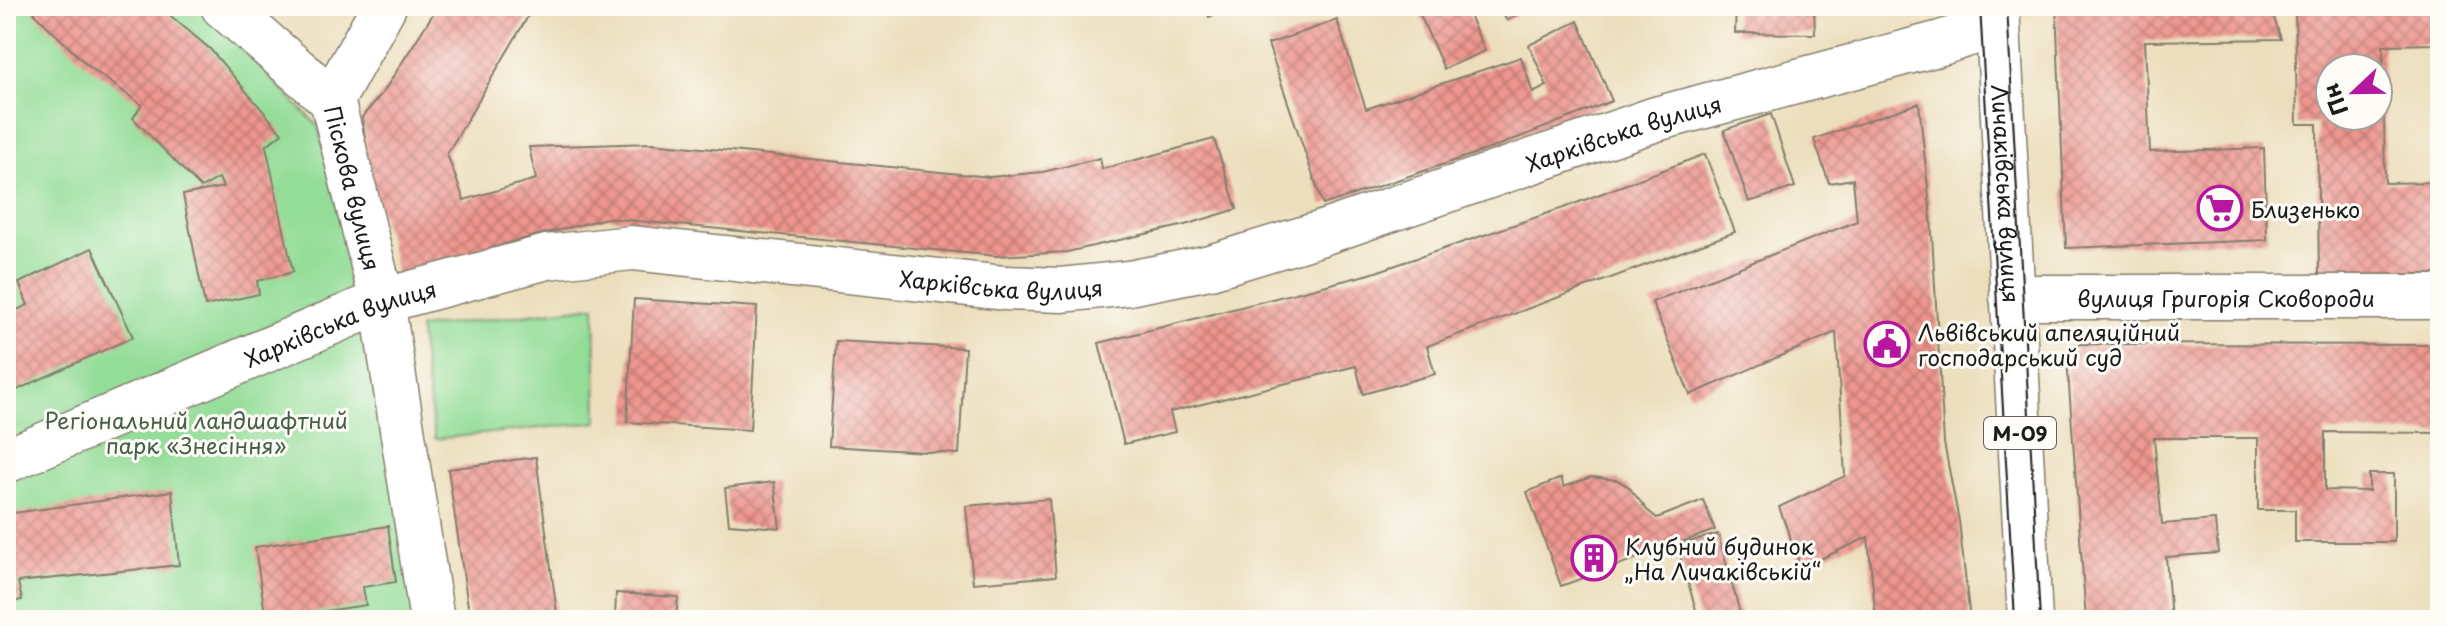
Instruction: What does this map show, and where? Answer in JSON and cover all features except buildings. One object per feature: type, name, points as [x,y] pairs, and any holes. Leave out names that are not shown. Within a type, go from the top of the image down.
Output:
[{"type":"street","points":[[223,6],[332,100]]},
{"type":"street","name":"Піскова вулиця","points":[[384,6],[332,100],[382,301],[432,620]]},
{"type":"street","name":"Личаківська вулиця","points":[[1996,16],[2030,620]]},
{"type":"street","name":"Харківська вулиця","points":[[6,461],[382,301],[547,257],[632,248],[1005,288],[1061,290],[1129,283],[1237,259],[1319,234],[1656,119],[1941,43],[1996,16]]},
{"type":"street","name":"вулиця Григорія Сковороди","points":[[2012,297],[2440,297]]},
{"type":"green space","name":"Регіональний ландшафтний парк «Знесіння»","points":[[6,6],[199,6],[318,126],[373,357],[421,620],[6,620]]},
{"type":"green space","points":[[595,306],[597,422],[435,439],[419,328]]},
{"type":"tram line","points":[[1980,6],[2015,620]]},
{"type":"tram line","points":[[2007,6],[2040,620]]},
{"type":"place","name":"Близенько","points":[[2220,208]]},
{"type":"place","name":"Львівський апеляційний господарський суд","points":[[1887,344]]},
{"type":"place","name":"Клубний будинок „На Личаківській“","points":[[1594,558]]}]
